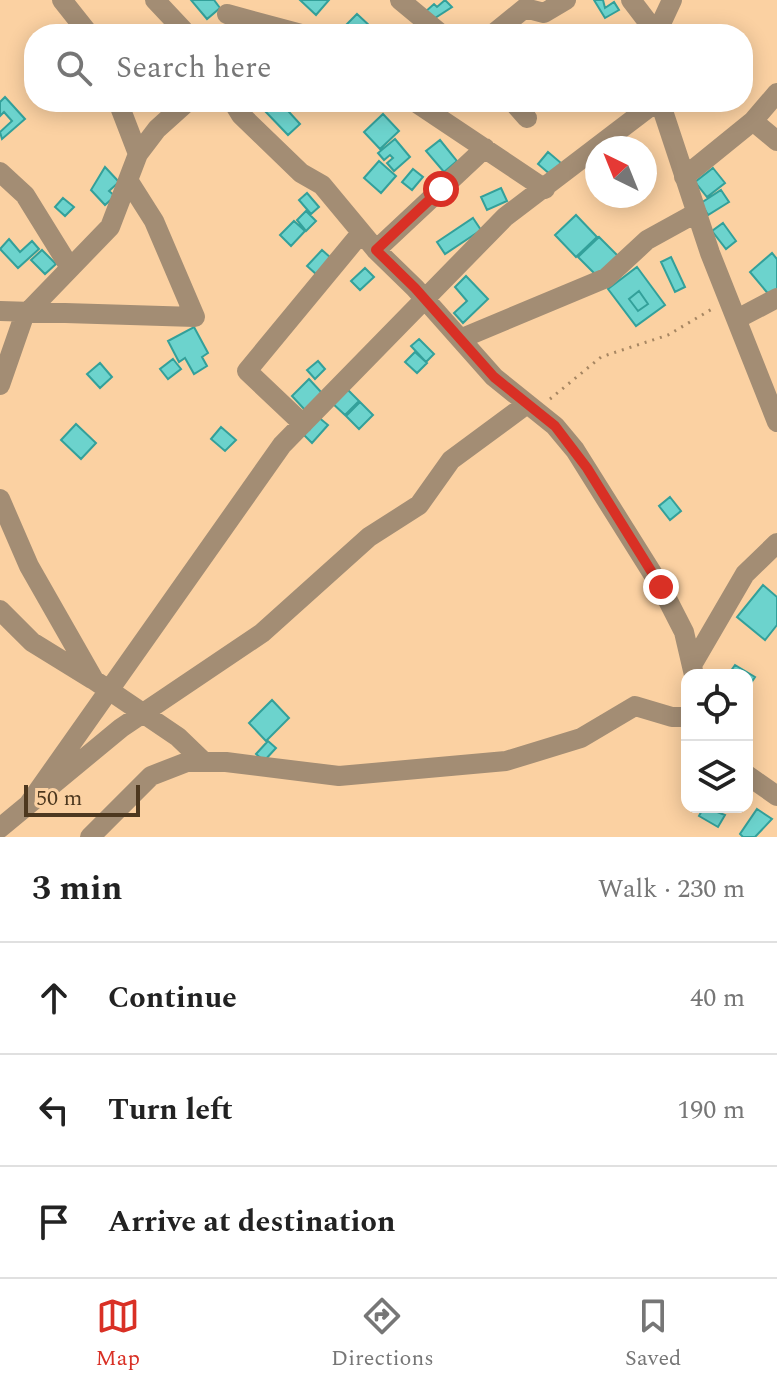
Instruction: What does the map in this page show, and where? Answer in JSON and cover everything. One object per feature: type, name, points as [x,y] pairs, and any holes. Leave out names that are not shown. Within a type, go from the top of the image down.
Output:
[{"type":"street","points":[[62,0],[81,24]]},
{"type":"street","points":[[155,0],[178,24]]},
{"type":"street","points":[[400,0],[429,24]]},
{"type":"street","points":[[505,24],[525,8],[544,13],[566,0]]},
{"type":"street","points":[[631,0],[651,24]]},
{"type":"street","points":[[662,24],[672,0]]},
{"type":"street","points":[[228,7],[274,24]]},
{"type":"street","points":[[684,177],[753,121],[777,93]]},
{"type":"street","points":[[122,112],[138,154]]},
{"type":"street","points":[[0,385],[29,310],[110,227],[138,154],[157,129],[176,112]]},
{"type":"street","points":[[239,112],[301,173],[322,185],[376,250],[425,299],[494,377],[555,426],[587,468],[661,587],[684,632],[693,669]]},
{"type":"street","points":[[430,112],[545,189]]},
{"type":"street","points":[[522,112],[527,118]]},
{"type":"street","points":[[28,805],[101,685],[282,445],[505,217],[645,112]]},
{"type":"street","points":[[661,112],[696,213],[777,422]]},
{"type":"street","points":[[753,121],[777,141]]},
{"type":"street","points":[[376,250],[485,148]]},
{"type":"street","points":[[0,172],[25,195],[69,266]]},
{"type":"street","points":[[0,311],[195,317],[154,221],[128,180]]},
{"type":"street","points":[[460,339],[606,278],[647,240],[696,213]]},
{"type":"street","points":[[303,424],[247,371],[361,233]]},
{"type":"street","points":[[734,310],[775,301]]},
{"type":"street","points":[[0,828],[143,713],[262,633],[369,537],[419,505],[451,460],[527,404]]},
{"type":"street","points":[[0,499],[29,566],[101,685]]},
{"type":"street","points":[[694,669],[745,574],[777,543]]},
{"type":"street","points":[[0,610],[32,642],[178,737],[204,762]]},
{"type":"street","points":[[90,837],[151,776],[187,762],[339,776],[506,761],[581,738],[635,706],[681,717]]},
{"type":"street","points":[[753,779],[777,796]]},
{"type":"path","points":[[527,404],[556,398],[601,357],[668,335],[719,304],[734,310]]},
{"type":"building","points":[[191,0],[214,0],[220,8],[207,19]]},
{"type":"building","points":[[300,0],[329,0],[316,15]]},
{"type":"building","points":[[445,0],[452,7],[432,20],[425,12]]},
{"type":"building","points":[[594,0],[603,0],[605,8],[614,2],[619,10],[605,18]]},
{"type":"building","points":[[357,14],[368,24],[347,24]]},
{"type":"building","points":[[5,97],[25,119],[2,139],[0,132],[12,121],[4,112],[0,116],[0,102]]},
{"type":"building","points":[[266,112],[289,112],[300,124],[288,135]]},
{"type":"building","points":[[383,114],[399,131],[380,149],[364,132]]},
{"type":"building","points":[[395,139],[410,157],[394,171],[387,163],[393,158],[390,155],[384,160],[378,153]]},
{"type":"building","points":[[440,140],[457,161],[444,172],[426,151]]},
{"type":"building","points":[[548,152],[561,163],[551,175],[538,164]]},
{"type":"building","points":[[379,161],[396,176],[381,193],[364,178]]},
{"type":"building","points":[[105,167],[119,182],[109,191],[115,196],[105,205],[91,190]]},
{"type":"building","points":[[713,168],[725,183],[707,197],[695,182]]},
{"type":"building","points":[[413,169],[423,177],[412,190],[402,182]]},
{"type":"building","points":[[501,188],[507,201],[487,210],[481,197]]},
{"type":"building","points":[[721,190],[729,202],[708,215],[701,203]]},
{"type":"building","points":[[307,193],[319,207],[311,214],[299,200]]},
{"type":"building","points":[[63,198],[74,207],[65,216],[55,207]]},
{"type":"building","points":[[306,211],[316,221],[306,231],[297,220]]},
{"type":"building","points":[[576,215],[597,237],[576,257],[555,235]]},
{"type":"building","points":[[473,218],[481,230],[445,254],[437,242]]},
{"type":"building","points":[[294,221],[305,231],[291,246],[280,235]]},
{"type":"building","points":[[723,223],[736,241],[726,249],[712,231]]},
{"type":"building","points":[[599,237],[620,258],[599,278],[578,257]]},
{"type":"building","points":[[9,239],[20,252],[32,241],[39,249],[18,268],[0,249]]},
{"type":"building","points":[[42,250],[56,264],[45,274],[31,260]]},
{"type":"building","points":[[322,250],[331,258],[316,274],[307,266]]},
{"type":"building","points":[[772,253],[777,259],[777,290],[770,296],[750,272]]},
{"type":"building","points":[[671,257],[685,287],[675,292],[661,262]]},
{"type":"building","points":[[637,267],[665,305],[636,326],[608,289]],"holes":[[[639,291],[648,304],[638,311],[629,299]]]},
{"type":"building","points":[[365,268],[374,277],[360,290],[351,281]]},
{"type":"building","points":[[466,276],[488,299],[463,323],[454,313],[467,301],[455,287]]},
{"type":"building","points":[[639,291],[648,304],[638,311],[629,299]]},
{"type":"building","points":[[194,327],[208,353],[202,357],[207,366],[194,374],[185,358],[179,362],[168,341]]},
{"type":"building","points":[[419,339],[434,354],[426,362],[411,346]]},
{"type":"building","points":[[415,352],[427,363],[417,373],[405,362]]},
{"type":"building","points":[[173,359],[181,369],[168,379],[160,369]]},
{"type":"building","points":[[318,361],[325,369],[315,379],[307,370]]},
{"type":"building","points":[[100,363],[112,377],[100,388],[87,374]]},
{"type":"building","points":[[309,379],[322,393],[305,410],[292,396]]},
{"type":"building","points":[[345,387],[359,401],[345,415],[331,402]]},
{"type":"building","points":[[360,402],[373,415],[359,429],[346,416]]},
{"type":"building","points":[[317,416],[328,425],[312,443],[302,433]]},
{"type":"building","points":[[76,424],[96,443],[81,459],[61,440]]},
{"type":"building","points":[[221,427],[236,440],[225,451],[211,439]]},
{"type":"building","points":[[670,497],[681,511],[670,520],[659,506]]},
{"type":"building","points":[[763,585],[777,597],[777,625],[765,640],[737,617]]},
{"type":"building","points":[[272,700],[289,718],[266,741],[249,723]]},
{"type":"building","points":[[268,741],[276,748],[264,761],[256,754]]},
{"type":"building","points":[[757,809],[772,819],[755,837],[743,837],[740,834]]},
{"type":"building","points":[[701,813],[725,815],[718,827],[699,816]]},
{"type":"route","points":[[441,189],[376,250],[415,288],[494,377],[555,426],[587,468],[661,587]]}]
